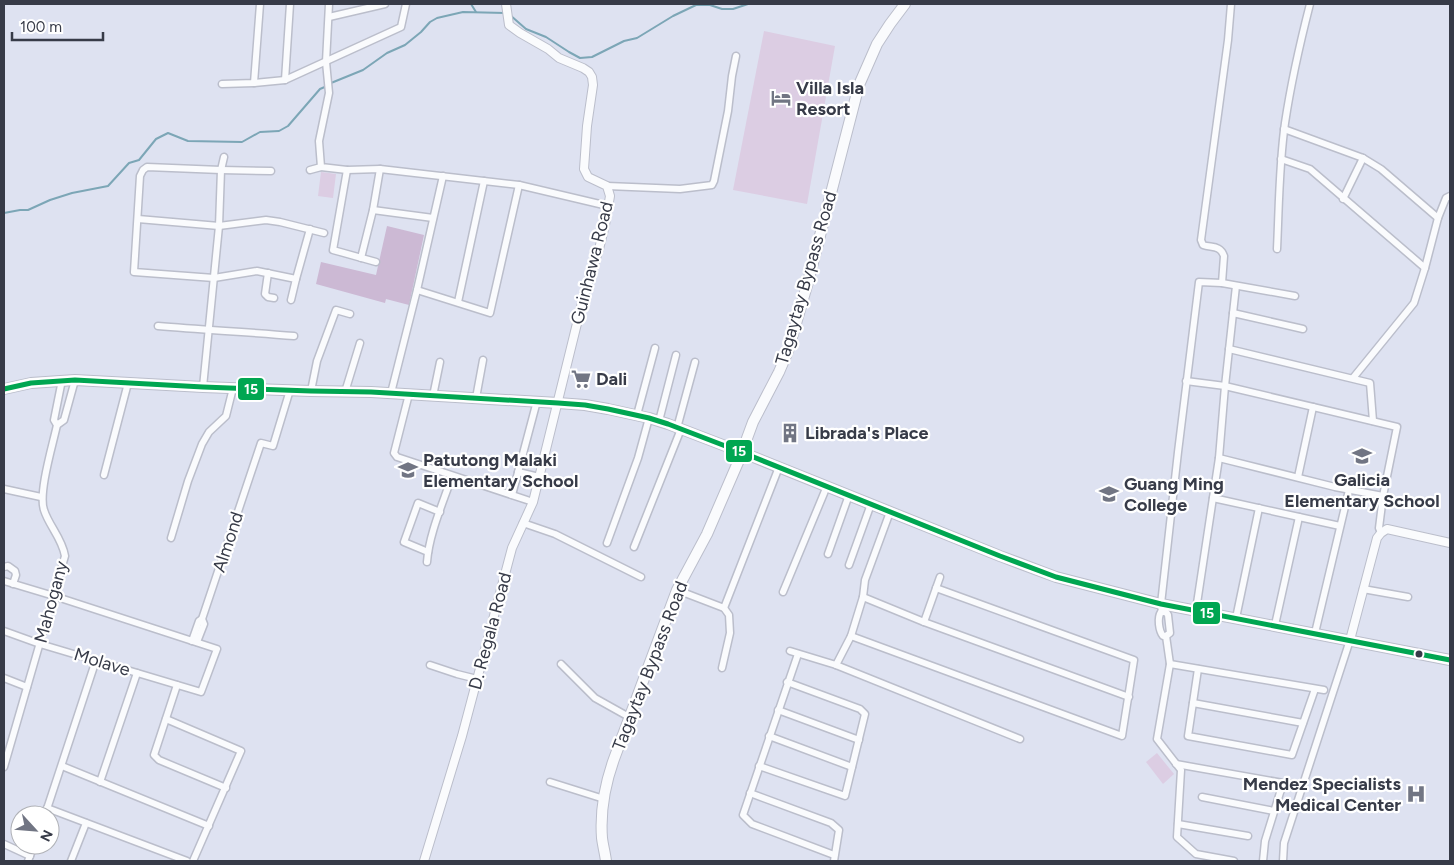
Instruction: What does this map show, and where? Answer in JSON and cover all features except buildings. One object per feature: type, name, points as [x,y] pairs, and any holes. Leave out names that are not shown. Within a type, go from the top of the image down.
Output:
[{"type":"main road","name":"Tagaytay Bypass Road","points":[[606,861],[602,836],[604,799],[610,772],[677,590],[707,534],[753,422],[779,372],[791,341],[861,79],[877,44],[905,4]]},
{"type":"main road","points":[[4,389],[31,383],[75,380],[202,387],[391,393],[585,405],[654,419],[780,467],[1047,574],[1162,608],[1175,606],[1450,660]]},
{"type":"street","points":[[254,83],[260,4]]},
{"type":"street","points":[[285,80],[290,4]]},
{"type":"street","points":[[320,166],[320,141],[329,93],[326,62],[329,4]]},
{"type":"street","points":[[329,17],[385,4]]},
{"type":"street","points":[[222,84],[285,80],[401,28],[406,4]]},
{"type":"street","points":[[1222,283],[1223,253],[1216,247],[1203,245],[1201,240],[1228,40],[1231,4]]},
{"type":"street","points":[[1277,249],[1284,129],[1296,59],[1310,4]]},
{"type":"street","name":"Guinhawa Road","points":[[506,6],[509,25],[560,58],[583,68],[592,77],[593,85],[587,126],[584,168],[588,177],[607,186],[610,196],[599,250],[584,295],[558,403]]},
{"type":"street","points":[[607,186],[680,189],[712,185],[728,111],[736,56]]},
{"type":"street","points":[[1284,129],[1363,158],[1381,169],[1438,218]]},
{"type":"street","points":[[202,387],[219,226],[224,157]]},
{"type":"street","points":[[1282,158],[1310,169],[1425,268]]},
{"type":"street","points":[[1343,199],[1363,158]]},
{"type":"street","points":[[310,170],[320,166],[347,170],[380,169],[519,185],[608,206]]},
{"type":"street","points":[[271,171],[147,167],[140,176],[134,272],[214,278],[257,272],[296,279]]},
{"type":"street","points":[[362,258],[380,169]]},
{"type":"street","points":[[347,170],[333,250],[376,262]]},
{"type":"street","points":[[391,393],[443,176]]},
{"type":"street","points":[[458,302],[484,181]]},
{"type":"street","points":[[417,290],[490,313],[519,185]]},
{"type":"street","points":[[1353,378],[1414,303],[1438,218],[1446,198],[1450,196]]},
{"type":"street","points":[[373,210],[433,218]]},
{"type":"street","points":[[138,219],[219,226],[266,220],[324,233]]},
{"type":"street","points":[[291,300],[310,229]]},
{"type":"street","points":[[268,273],[265,294],[268,297],[274,298]]},
{"type":"street","points":[[1234,861],[1196,854],[1178,837],[1181,770],[1157,739],[1170,664],[1166,636],[1170,633],[1168,615],[1162,608],[1186,381],[1199,282],[1222,283],[1295,296]]},
{"type":"street","points":[[1196,610],[1219,458],[1224,386],[1236,286]]},
{"type":"street","points":[[312,391],[317,362],[336,310],[350,314]]},
{"type":"street","points":[[1233,312],[1303,329]]},
{"type":"street","points":[[158,326],[294,336]]},
{"type":"street","points":[[345,392],[360,343]]},
{"type":"street","points":[[637,415],[654,348]]},
{"type":"street","points":[[1229,349],[1370,382],[1373,421]]},
{"type":"street","points":[[607,543],[676,355]]},
{"type":"street","points":[[476,398],[483,360]]},
{"type":"street","points":[[433,396],[440,362]]},
{"type":"street","points":[[634,547],[679,428],[695,362]]},
{"type":"street","points":[[57,425],[54,420],[62,380]]},
{"type":"street","points":[[4,489],[41,497],[57,425],[64,420],[75,380]]},
{"type":"street","points":[[1186,381],[1224,386],[1397,427],[1383,496],[1379,528],[1381,533]]},
{"type":"street","points":[[104,474],[128,383]]},
{"type":"street","points":[[171,538],[188,481],[202,444],[209,432],[226,416],[233,388]]},
{"type":"street","name":"Almond","points":[[194,642],[199,621],[202,619],[261,442],[272,446],[290,390]]},
{"type":"street","points":[[409,394],[394,453],[397,457],[533,502]]},
{"type":"street","points":[[59,398],[69,400]]},
{"type":"street","points":[[512,495],[537,401]]},
{"type":"street","name":"D. Regala Road","points":[[424,861],[462,736],[512,548],[533,502],[558,403]]},
{"type":"street","points":[[1298,478],[1313,407]]},
{"type":"street","points":[[1219,458],[1349,490],[1383,496]]},
{"type":"street","points":[[724,608],[780,467]]},
{"type":"street","points":[[518,472],[539,478]]},
{"type":"street","points":[[427,562],[428,552],[452,476]]},
{"type":"street","points":[[783,592],[827,486]]},
{"type":"street","points":[[1315,633],[1349,490]]},
{"type":"street","points":[[828,554],[849,495]]},
{"type":"street","name":"Mahogany","points":[[4,766],[65,556],[63,546],[44,509],[41,497]]},
{"type":"street","points":[[1213,498],[1340,526]]},
{"type":"street","points":[[428,552],[404,542],[418,502],[440,512]]},
{"type":"street","points":[[849,565],[871,504]]},
{"type":"street","points":[[1236,618],[1260,508]]},
{"type":"street","points":[[836,665],[851,636],[863,597],[865,580],[890,512]]},
{"type":"street","points":[[1275,626],[1299,517]]},
{"type":"street","points":[[523,523],[555,534],[640,577]]},
{"type":"street","points":[[1283,861],[1284,842],[1350,640],[1377,538],[1386,529],[1450,542]]},
{"type":"street","points":[[4,567],[8,566],[15,570],[16,575],[13,584]]},
{"type":"street","points":[[924,622],[940,577]]},
{"type":"street","points":[[4,582],[54,596],[194,642]]},
{"type":"street","points":[[851,636],[1122,736],[1134,660],[936,588]]},
{"type":"street","points":[[1364,589],[1408,597]]},
{"type":"street","points":[[677,590],[724,608],[729,615],[730,633],[722,668]]},
{"type":"street","points":[[863,597],[924,622],[1129,697]]},
{"type":"street","name":"Molave","points":[[4,631],[40,644],[201,692],[217,649],[194,642]]},
{"type":"street","points":[[790,651],[836,665],[1020,739]]},
{"type":"street","points":[[750,793],[831,823],[839,830],[834,858],[752,824],[743,814],[750,793],[759,766],[769,736],[778,710],[787,682],[798,654]]},
{"type":"street","points":[[48,805],[96,660]]},
{"type":"street","points":[[561,664],[595,698],[629,718]]},
{"type":"street","points":[[1170,664],[1324,690]]},
{"type":"street","points":[[430,665],[477,679]]},
{"type":"street","points":[[1198,669],[1188,736],[1292,755],[1315,689]]},
{"type":"street","points":[[100,782],[137,673]]},
{"type":"street","points":[[4,678],[27,687]]},
{"type":"street","points":[[759,766],[845,796],[865,714],[860,709],[787,682]]},
{"type":"street","points":[[177,685],[154,755],[159,760],[226,788]]},
{"type":"street","points":[[1193,703],[1304,722]]},
{"type":"street","points":[[778,710],[859,740]]},
{"type":"street","points":[[166,718],[241,751],[193,861]]},
{"type":"street","points":[[769,736],[852,767]]},
{"type":"street","points":[[1176,764],[1294,784]]},
{"type":"street","points":[[62,766],[209,826]]},
{"type":"street","points":[[550,782],[604,799]]},
{"type":"street","points":[[1263,861],[1265,840],[1283,783]]},
{"type":"street","points":[[1202,797],[1274,811]]},
{"type":"street","points":[[60,813],[187,861]]},
{"type":"street","points":[[71,861],[86,823]]},
{"type":"street","points":[[1178,824],[1248,836]]},
{"type":"street","points":[[4,844],[29,859]]},
{"type":"shaded area","points":[[764,31],[835,46],[807,204],[733,190]]},
{"type":"shaded area","points":[[321,172],[336,174],[333,198],[318,196]]},
{"type":"shaded area","points":[[387,226],[424,235],[409,305],[386,299],[385,303],[316,284],[321,262],[376,275]]},
{"type":"shaded area","points":[[1157,753],[1174,774],[1163,784],[1146,762]]},
{"type":"waterway","points":[[471,4],[476,12]]},
{"type":"waterway","points":[[510,15],[526,29],[546,37],[580,58],[592,57],[624,41],[637,38],[673,16],[696,5],[710,5],[722,9],[733,9],[748,4]]},
{"type":"waterway","points":[[331,83],[363,70],[387,53],[405,45],[437,18],[463,12],[505,13]]},
{"type":"waterway","points":[[4,213],[28,210],[72,193],[108,186],[129,163],[139,160],[156,139],[168,133],[188,141],[242,142],[260,132],[279,131],[288,126],[320,89],[327,86]]},
{"type":"transit line","name":"15","points":[[4,389],[31,383],[75,380],[203,387],[371,392],[558,403],[608,409],[668,424],[1056,577],[1161,604],[1450,660]]},
{"type":"place","name":"Villa Isla Resort","points":[[781,98]]},
{"type":"place","name":"Dali","points":[[581,379]]},
{"type":"place","name":"Librada's Place","points":[[790,433]]},
{"type":"place","name":"Galicia Elementary School","points":[[1362,456]]},
{"type":"place","name":"Patutong Malaki Elementary School","points":[[408,470]]},
{"type":"place","name":"Guang Ming College","points":[[1109,494]]},
{"type":"place","name":"Mendez Specialists Medical Center","points":[[1416,794]]}]
